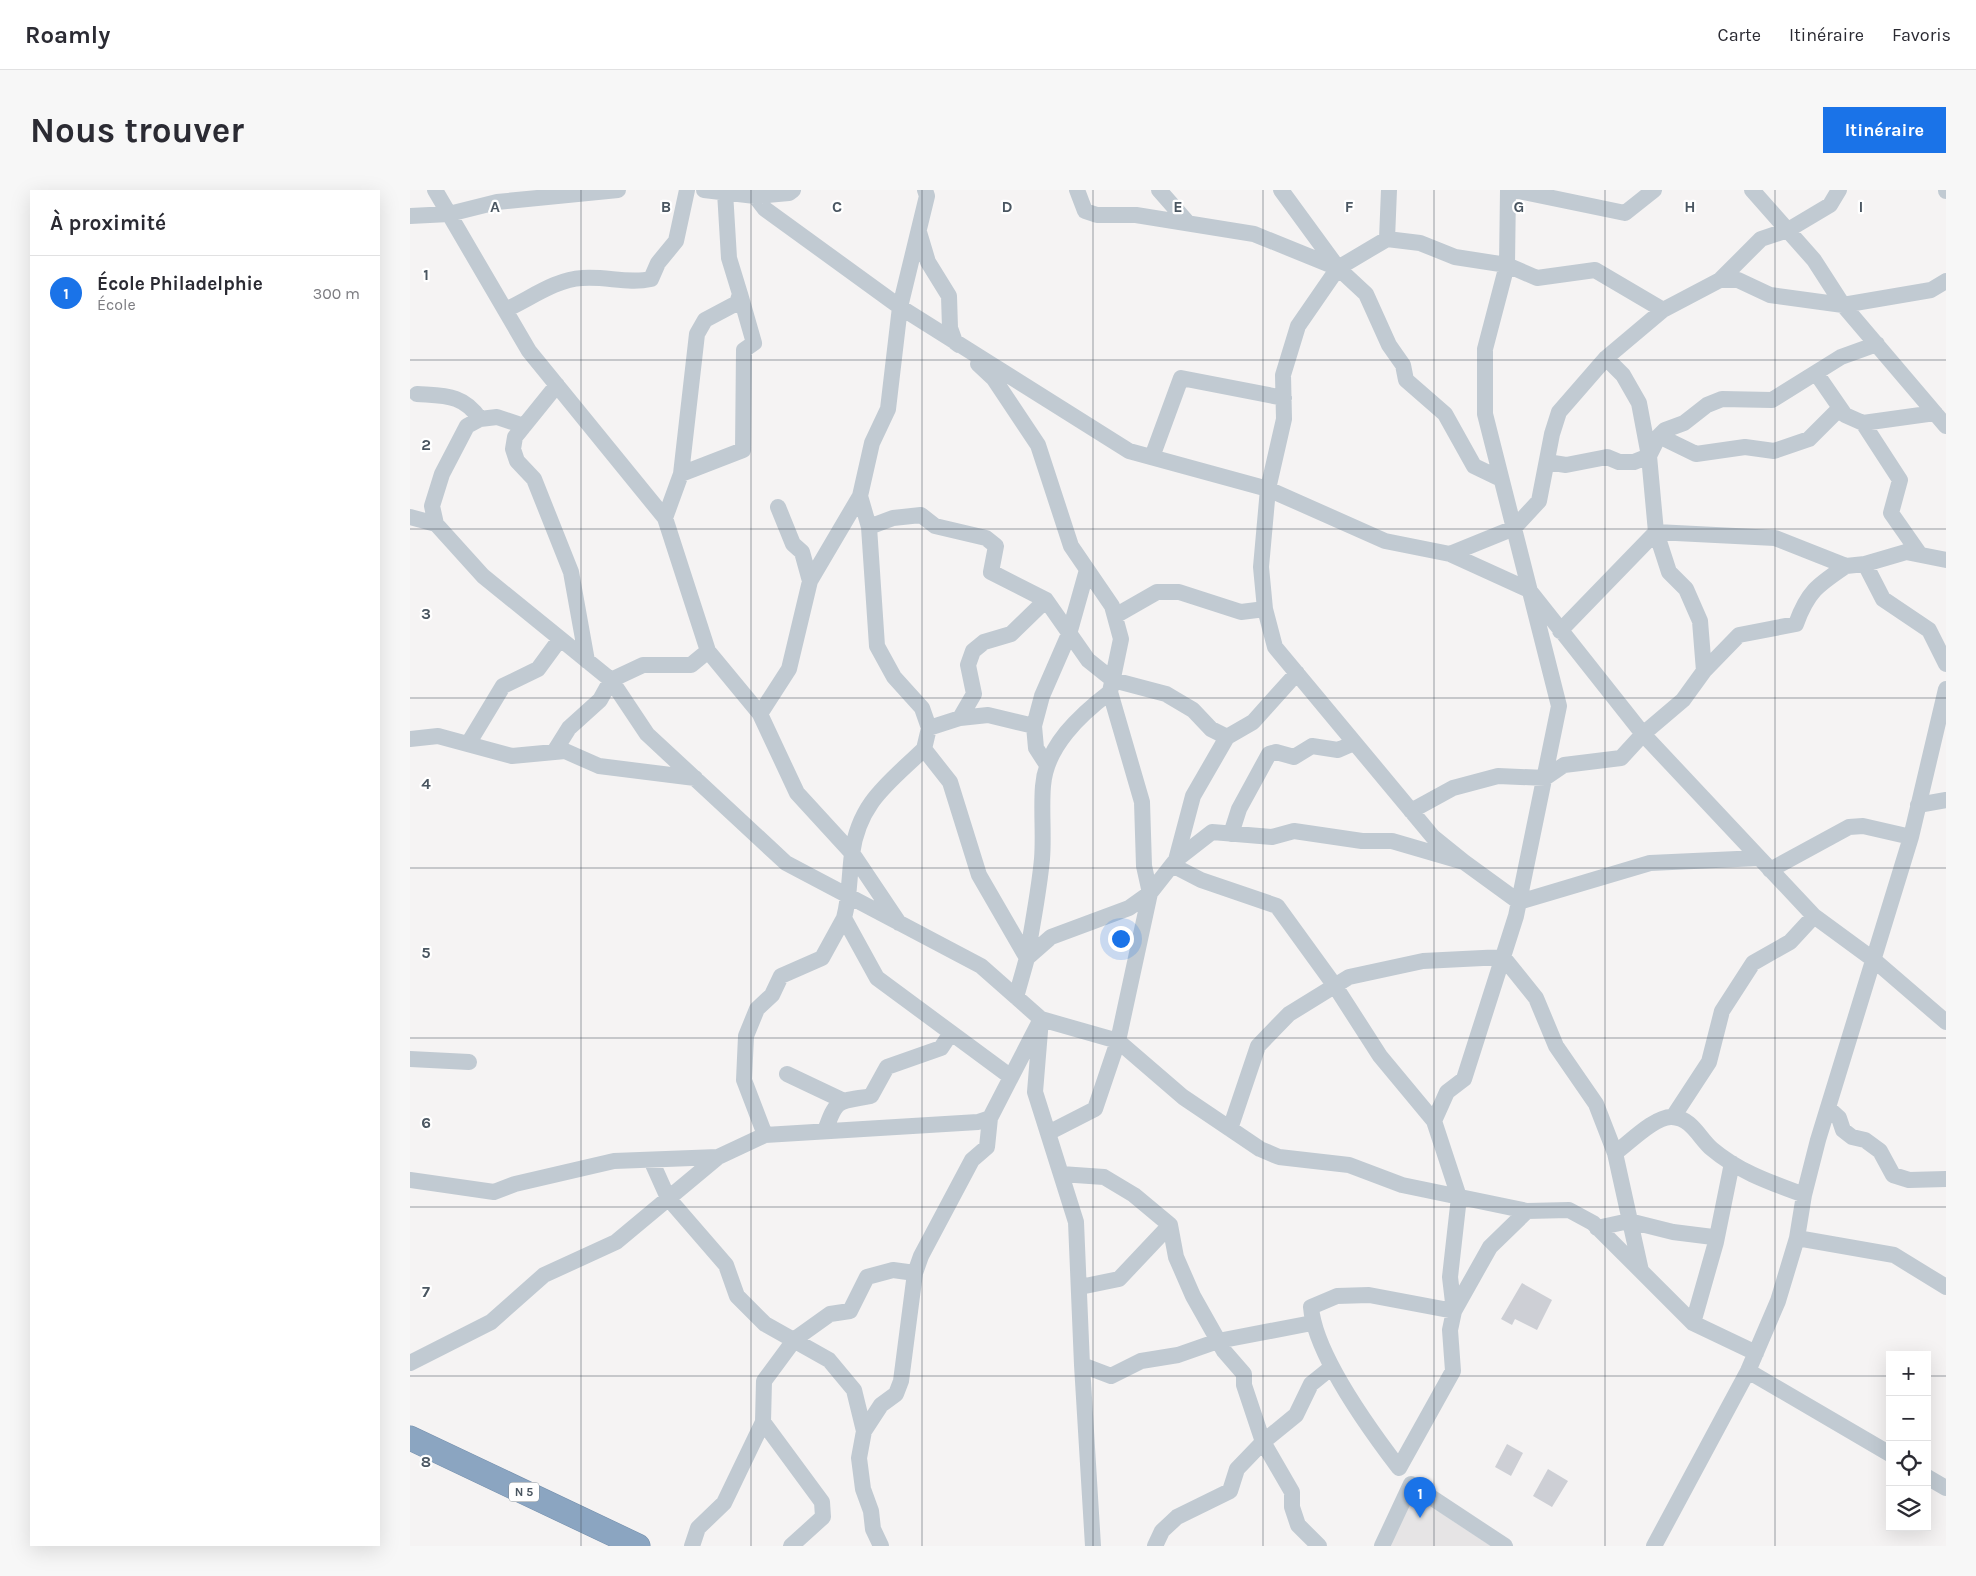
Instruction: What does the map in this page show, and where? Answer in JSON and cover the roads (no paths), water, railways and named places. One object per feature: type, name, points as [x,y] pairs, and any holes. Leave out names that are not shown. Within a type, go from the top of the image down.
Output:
[{"type":"highway","name":"N 5","points":[[410,1438],[638,1546]]},
{"type":"street","points":[[435,190],[529,351],[665,518],[708,651],[760,714],[797,793],[852,853],[901,924]]},
{"type":"street","points":[[410,216],[449,214],[498,196],[522,190]]},
{"type":"street","points":[[498,196],[618,190]]},
{"type":"street","points":[[505,310],[527,300],[535,292],[581,278],[636,282],[651,279],[658,263],[676,241],[687,190]]},
{"type":"street","points":[[681,474],[743,450],[744,350],[754,343],[729,258],[715,191],[755,196],[789,193],[793,190]]},
{"type":"street","points":[[1077,190],[1085,211],[1097,215],[1136,215],[1254,234],[1338,268]]},
{"type":"street","points":[[1159,190],[1188,223]]},
{"type":"street","points":[[1281,190],[1338,268],[1366,294],[1389,345],[1403,365],[1406,380],[1445,414],[1474,466],[1501,478]]},
{"type":"street","points":[[1387,239],[1389,190]]},
{"type":"street","points":[[1434,1121],[1447,1092],[1464,1079],[1503,957],[1519,902],[1546,778],[1559,706],[1485,414],[1485,349],[1507,265],[1508,190]]},
{"type":"street","points":[[1514,190],[1625,213],[1654,190]]},
{"type":"street","points":[[1752,190],[1814,260],[1843,305],[1946,426]]},
{"type":"street","points":[[1450,554],[1514,528],[1539,501],[1559,412],[1606,358],[1663,310],[1720,280],[1761,240],[1788,230],[1830,205],[1838,190]]},
{"type":"street","points":[[760,714],[789,670],[810,581],[860,496],[872,443],[888,409],[900,307],[927,192]]},
{"type":"street","points":[[755,196],[765,209],[900,307],[1129,451],[1268,489],[1385,541],[1450,554],[1529,590],[1642,734],[1814,916],[1874,960],[1946,1022]]},
{"type":"street","points":[[919,230],[928,262],[950,296],[950,328],[955,342],[994,379],[1038,445],[1071,546],[1112,606],[1121,639],[1112,686],[1142,802],[1144,866],[1150,893],[1118,1042],[1095,1109],[1048,1133]]},
{"type":"street","points":[[1519,902],[1433,837],[1275,647],[1265,609],[1261,567],[1268,489],[1284,419],[1284,375],[1298,326],[1338,268],[1387,239],[1420,243],[1455,257],[1507,265],[1537,278],[1595,270],[1663,310]]},
{"type":"street","points":[[1720,280],[1738,280],[1770,295],[1843,305],[1931,290],[1946,281]]},
{"type":"street","points":[[665,518],[681,474],[697,334],[705,320],[737,302],[740,294]]},
{"type":"street","points":[[1547,462],[1566,465],[1607,457],[1619,462],[1634,462],[1649,456],[1659,436],[1665,430],[1684,423],[1707,405],[1722,399],[1772,400],[1840,357],[1877,344]]},
{"type":"street","points":[[1606,358],[1623,375],[1639,403],[1649,456],[1656,532],[1669,572],[1686,589],[1700,620],[1704,671]]},
{"type":"street","points":[[1816,373],[1845,415],[1863,423],[1935,413]]},
{"type":"street","points":[[1152,457],[1181,378],[1284,398]]},
{"type":"street","points":[[556,386],[515,437],[513,449],[517,461],[534,479],[571,572],[587,661]]},
{"type":"street","points":[[417,394],[453,396],[473,408],[480,419]]},
{"type":"street","points":[[1659,436],[1696,454],[1745,448],[1774,451],[1809,439],[1840,408]]},
{"type":"street","points":[[524,426],[498,417],[480,419],[467,426],[442,474],[432,506],[436,524],[484,576],[611,680],[647,734],[786,863],[849,898],[981,966],[1041,1019],[1118,1042],[1184,1097],[1260,1149],[1279,1157],[1349,1165],[1402,1185],[1527,1211],[1569,1210],[1597,1228],[1693,1323],[1756,1353]]},
{"type":"street","points":[[1863,423],[1900,480],[1891,513],[1919,553]]},
{"type":"street","points":[[764,1135],[744,1080],[746,1036],[757,1010],[772,995],[781,976],[822,958],[844,918],[849,898],[852,853],[859,823],[870,800],[924,749],[929,728],[922,708],[894,677],[877,646],[869,527],[860,496]]},
{"type":"street","points":[[778,507],[794,544],[802,552],[810,581]]},
{"type":"street","points":[[869,527],[893,518],[921,515],[935,526],[986,538],[996,546],[991,572],[1046,600],[1088,660],[1112,686],[1166,694],[1193,710],[1211,728],[1226,737]]},
{"type":"street","points":[[410,517],[436,524]]},
{"type":"street","points":[[1560,631],[1656,532],[1775,538],[1846,566]]},
{"type":"street","points":[[1411,811],[1453,788],[1498,776],[1546,778],[1564,765],[1621,758],[1642,734],[1683,700],[1704,671],[1739,635],[1796,624],[1804,602],[1820,583],[1846,566],[1865,564],[1906,552],[1919,553],[1946,560]]},
{"type":"street","points":[[1865,564],[1883,599],[1929,630],[1946,664]]},
{"type":"street","points":[[1047,765],[1036,748],[1034,726],[1042,696],[1069,634],[1087,570]]},
{"type":"street","points":[[1115,616],[1157,592],[1179,592],[1241,612],[1265,609]]},
{"type":"street","points":[[960,718],[974,694],[968,665],[973,651],[984,642],[1011,634],[1046,600]]},
{"type":"street","points":[[468,744],[503,686],[538,669],[560,639]]},
{"type":"street","points":[[554,752],[569,728],[600,700],[611,680],[643,665],[691,665],[708,651]]},
{"type":"street","points":[[1174,862],[1193,796],[1226,737],[1253,722],[1296,673]]},
{"type":"street","points":[[1016,997],[1027,958],[1042,859],[1043,785],[1047,765],[1056,746],[1088,709],[1112,686]]},
{"type":"street","points":[[1661,1544],[1748,1371],[1778,1301],[1796,1238],[1804,1195],[1828,1108],[1911,837],[1946,689]]},
{"type":"street","points":[[929,728],[960,718],[988,715],[1034,726]]},
{"type":"street","points":[[410,739],[438,736],[512,756],[565,751],[600,766],[695,778]]},
{"type":"street","points":[[1231,834],[1239,809],[1269,754],[1276,752],[1294,757],[1312,746],[1338,750],[1354,743]]},
{"type":"street","points":[[924,749],[950,782],[979,875],[1027,958]]},
{"type":"street","points":[[1918,805],[1946,800]]},
{"type":"street","points":[[1519,902],[1650,863],[1764,864],[1849,827],[1863,826],[1911,837]]},
{"type":"street","points":[[1027,958],[1051,937],[1129,908],[1150,893],[1174,862],[1212,832],[1272,837],[1294,831],[1362,842],[1392,842],[1464,862]]},
{"type":"street","points":[[1174,862],[1201,880],[1277,906],[1335,986],[1380,1056],[1434,1121],[1459,1196],[1450,1277],[1454,1311]]},
{"type":"street","points":[[1673,1117],[1709,1062],[1722,1011],[1753,963],[1790,942],[1814,916]]},
{"type":"street","points":[[844,918],[877,978],[1011,1077]]},
{"type":"street","points":[[1230,1129],[1258,1046],[1289,1014],[1349,978],[1423,961],[1503,957]]},
{"type":"street","points":[[1503,957],[1536,998],[1556,1046],[1596,1104],[1615,1153],[1641,1271]]},
{"type":"street","points":[[881,1546],[874,1529],[871,1511],[863,1489],[859,1458],[864,1431],[881,1405],[896,1394],[901,1381],[915,1273],[921,1256],[972,1160],[987,1147],[990,1118],[1041,1019]]},
{"type":"street","points":[[1041,1019],[1035,1092],[1076,1222],[1082,1366],[1093,1546]]},
{"type":"street","points":[[825,1131],[834,1107],[844,1101],[871,1096],[887,1067],[941,1048],[951,1033]]},
{"type":"street","points":[[410,1059],[469,1062]]},
{"type":"street","points":[[787,1074],[844,1101]]},
{"type":"street","points":[[1828,1108],[1839,1118],[1843,1130],[1852,1137],[1865,1140],[1880,1151],[1893,1175],[1909,1180],[1946,1179]]},
{"type":"street","points":[[1615,1153],[1660,1119],[1673,1117],[1691,1124],[1712,1149],[1749,1174],[1804,1195]]},
{"type":"street","points":[[410,1363],[491,1322],[544,1275],[616,1242],[718,1157],[764,1135],[978,1122],[990,1118]]},
{"type":"street","points":[[410,1180],[494,1192],[515,1184],[614,1161],[718,1157]]},
{"type":"street","points":[[651,1160],[668,1198],[726,1265],[737,1296],[765,1324],[795,1339],[829,1360],[854,1390],[864,1431]]},
{"type":"street","points":[[1693,1323],[1716,1242],[1732,1163]]},
{"type":"street","points":[[1061,1174],[1104,1177],[1134,1195],[1170,1225],[1176,1257],[1192,1296],[1218,1341],[1244,1374],[1244,1385],[1263,1442],[1292,1492],[1292,1507],[1298,1525],[1319,1546]]},
{"type":"street","points":[[1454,1311],[1369,1295],[1337,1296],[1310,1307],[1312,1323],[1332,1367],[1368,1427],[1399,1468],[1453,1371],[1450,1330],[1454,1311],[1490,1247],[1527,1211]]},
{"type":"street","points":[[1597,1228],[1629,1221],[1673,1232],[1713,1237],[1716,1242]]},
{"type":"street","points":[[1080,1287],[1120,1279],[1170,1225]]},
{"type":"street","points":[[1796,1238],[1894,1255],[1946,1287]]},
{"type":"street","points":[[692,1546],[698,1528],[724,1503],[763,1422],[764,1381],[795,1339],[830,1314],[850,1311],[868,1277],[893,1270],[915,1273]]},
{"type":"street","points":[[1082,1366],[1111,1376],[1141,1361],[1178,1355],[1218,1341],[1312,1323]]},
{"type":"street","points":[[1156,1546],[1162,1531],[1178,1517],[1230,1491],[1236,1468],[1263,1442],[1296,1415],[1311,1384],[1332,1367]]},
{"type":"street","points":[[1748,1371],[1886,1452]]},
{"type":"street","points":[[763,1422],[822,1502],[823,1517],[790,1546]]},
{"type":"street","points":[[1931,1479],[1946,1488]]},
{"type":"street","points":[[1382,1546],[1412,1484],[1504,1546]]},
{"type":"place","name":"École Philadelphie","points":[[1420,1518]]}]
